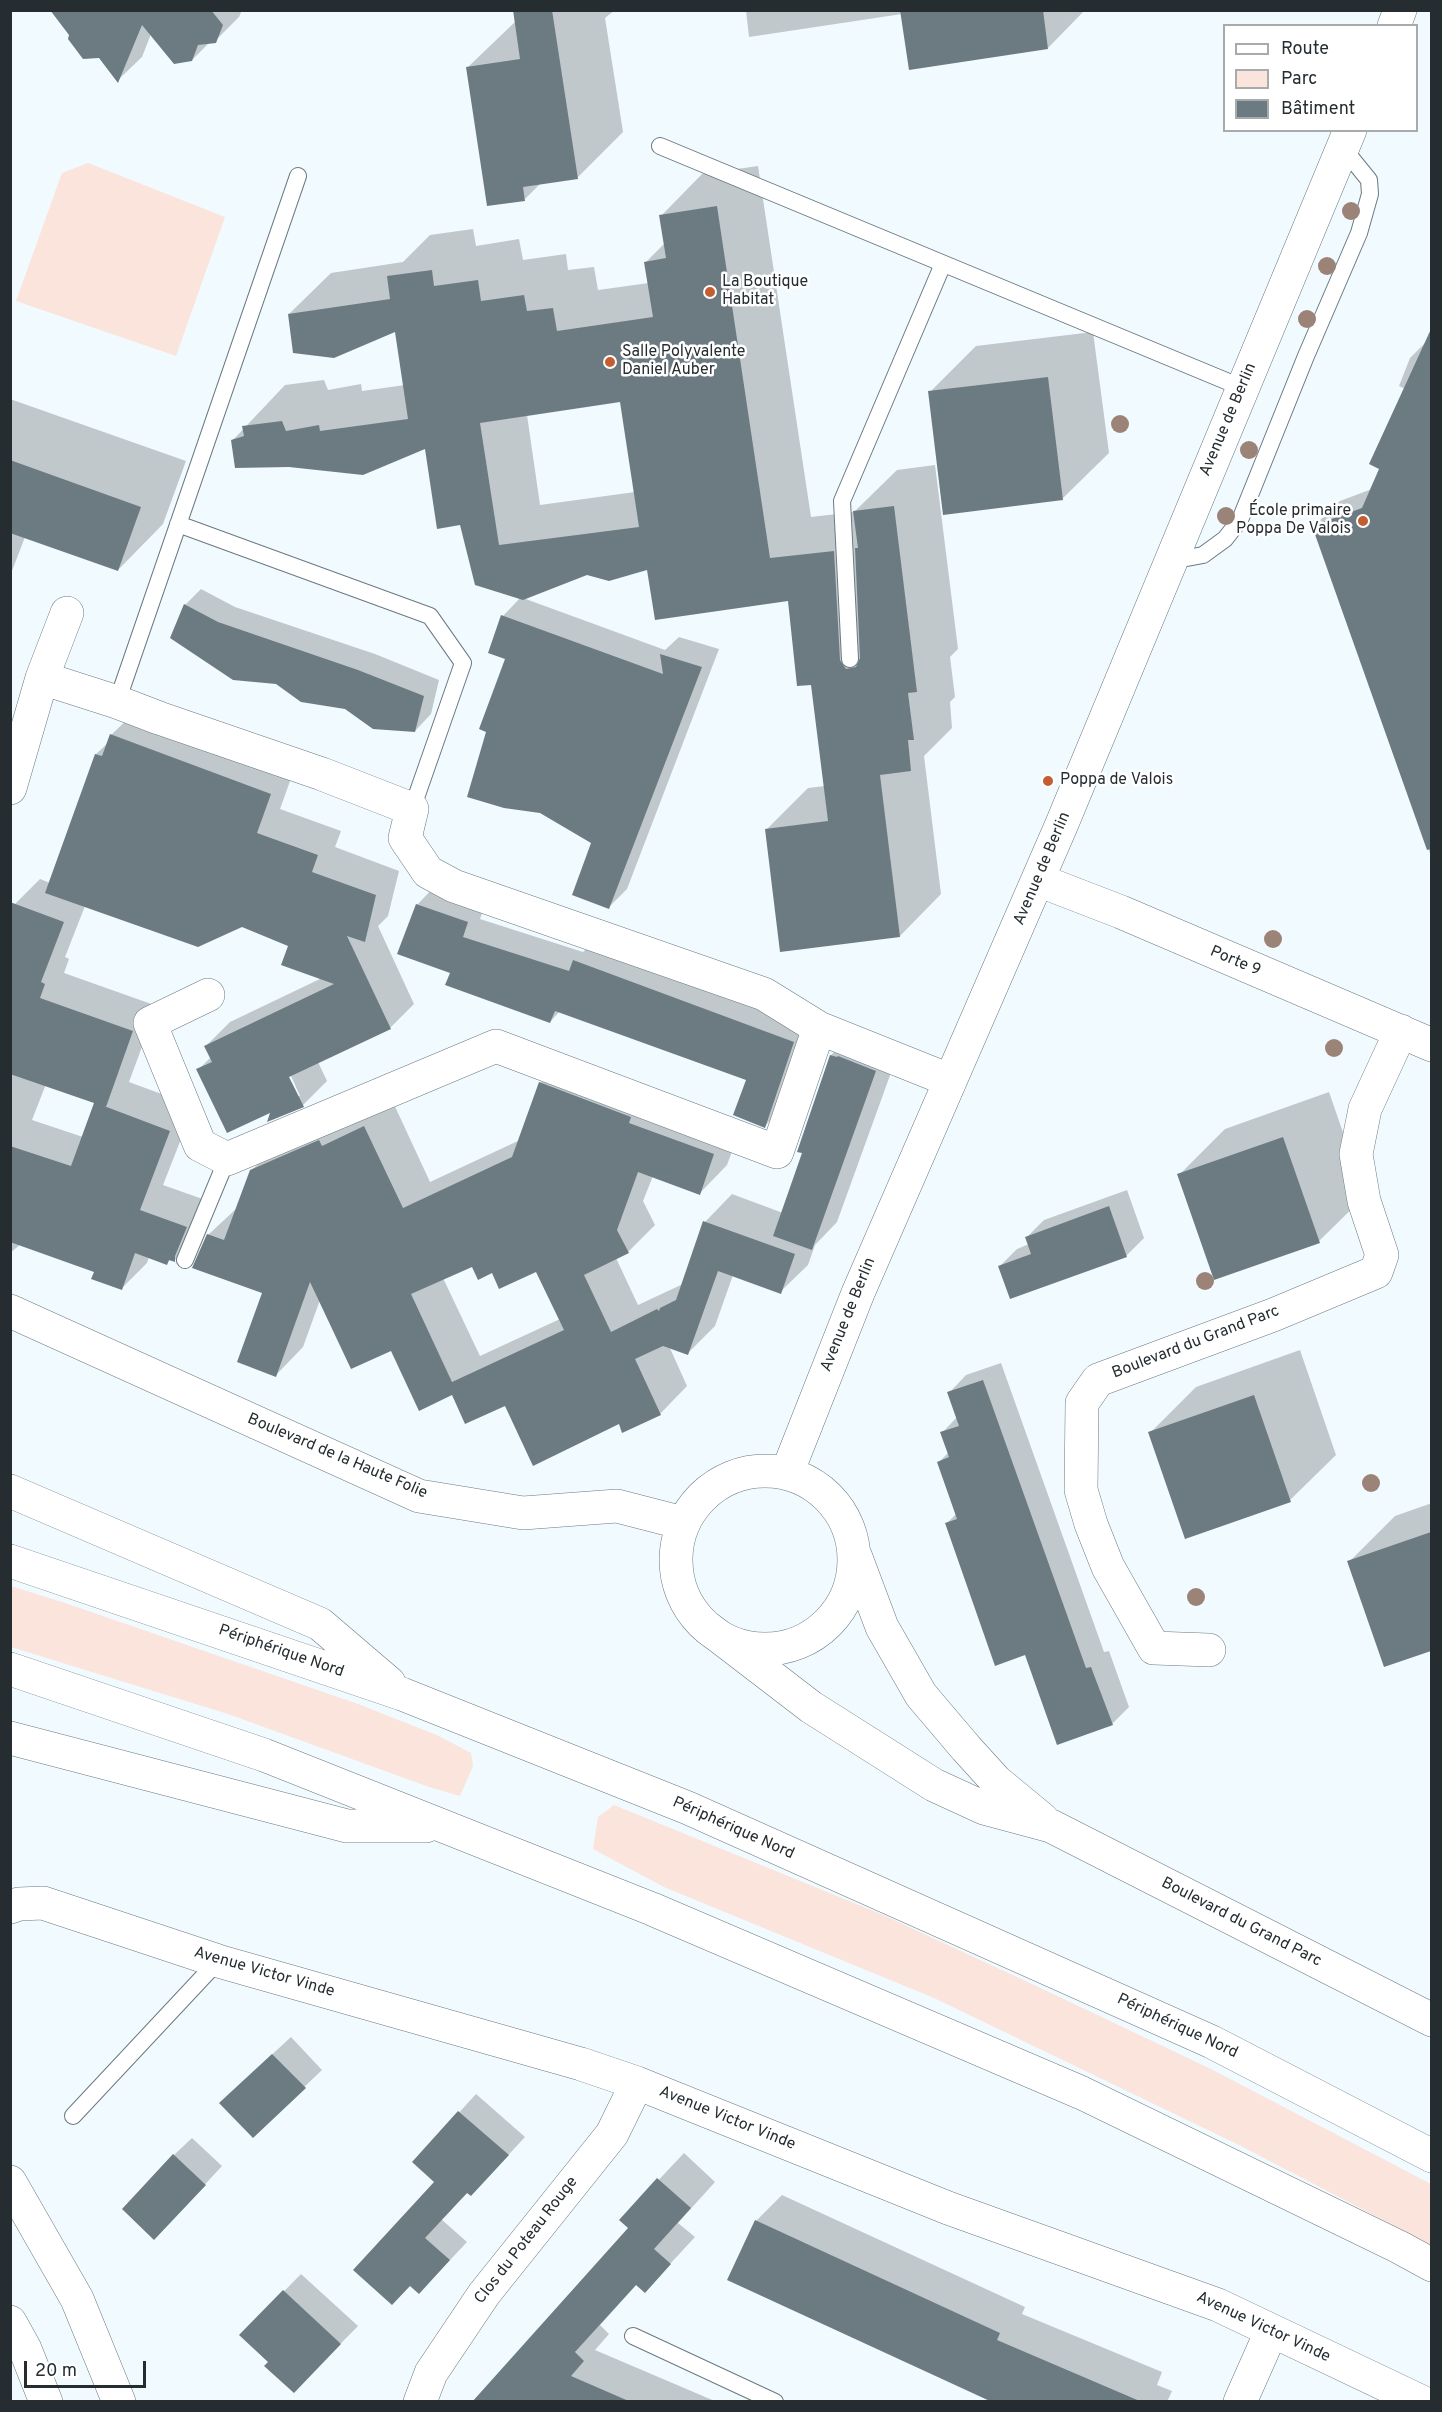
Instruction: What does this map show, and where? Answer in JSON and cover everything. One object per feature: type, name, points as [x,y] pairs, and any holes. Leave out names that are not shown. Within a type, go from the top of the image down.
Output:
[{"type":"main road","name":"Avenue de Berlin","points":[[787,1473],[854,1303],[949,1080],[1038,880],[1347,139]]},
{"type":"main road","points":[[10,788],[42,678],[67,614]]},
{"type":"main road","points":[[42,678],[322,774],[412,809],[405,838],[428,872],[454,886],[764,994],[819,1028],[949,1080]]},
{"type":"main road","name":"Porte 9","points":[[1038,880],[1121,912],[1431,1045]]},
{"type":"main road","points":[[208,995],[150,1023],[200,1145],[226,1159],[496,1046],[777,1152],[819,1028]]},
{"type":"main road","name":"Boulevard du Grand Parc","points":[[1209,1650],[1154,1648],[1108,1567],[1081,1490],[1082,1403],[1098,1380],[1273,1315],[1376,1272],[1382,1255],[1364,1201],[1356,1154],[1365,1109],[1401,1031]]},
{"type":"main road","name":"Boulevard de la Haute Folie","points":[[10,1311],[419,1496],[523,1513],[617,1506],[683,1523]]},
{"type":"main road","points":[[767,1470],[787,1473],[808,1482],[827,1496],[840,1512],[849,1530],[853,1550],[853,1569],[849,1588],[841,1606],[815,1633],[798,1642],[780,1647],[761,1649],[742,1646],[708,1628],[695,1615],[678,1582],[677,1543],[683,1523],[694,1505],[709,1490],[726,1479],[767,1470]]},
{"type":"main road","points":[[10,1491],[320,1624],[402,1694]]},
{"type":"main road","name":"Boulevard du Grand Parc","points":[[853,1550],[882,1628],[921,1695],[950,1731],[996,1781],[1051,1826]]},
{"type":"main road","name":"Périphérique Nord","points":[[10,1561],[402,1694],[688,1808],[1212,2042],[1431,2156]]},
{"type":"main road","name":"Boulevard du Grand Parc","points":[[708,1628],[811,1707],[934,1785],[984,1808],[1051,1826],[1431,2020]]},
{"type":"main road","points":[[10,1669],[264,1755],[652,1910],[1082,2093],[1399,2247],[1431,2265]]},
{"type":"main road","points":[[10,1738],[347,1826],[444,1826]]},
{"type":"main road","name":"Avenue Victor Vinde","points":[[10,1907],[19,1904],[43,1903],[218,1961],[581,2064],[638,2083],[948,2208],[1218,2305],[1422,2402]]},
{"type":"main road","name":"Clos du Poteau Rouge","points":[[420,2402],[431,2373],[484,2294],[612,2134],[638,2083]]},
{"type":"main road","points":[[10,2182],[77,2299],[119,2402]]},
{"type":"main road","points":[[10,2322],[25,2349],[46,2402]]},
{"type":"main road","points":[[1240,2402],[1271,2332]]},
{"type":"lane","points":[[1171,561],[1203,555],[1225,539],[1240,520],[1362,223],[1370,194],[1369,180],[1347,139]]},
{"type":"lane","points":[[660,146],[1243,388]]},
{"type":"lane","points":[[117,702],[298,176]]},
{"type":"lane","points":[[850,659],[842,501],[943,264]]},
{"type":"lane","points":[[178,524],[430,616],[463,663],[412,809]]},
{"type":"lane","points":[[185,1260],[226,1159]]},
{"type":"lane","points":[[73,2116],[218,1961]]},
{"type":"lane","points":[[633,2336],[775,2402]]},
{"type":"green space","points":[[88,163],[225,217],[176,356],[16,301],[62,173]]},
{"type":"green space","points":[[11,1586],[358,1704],[439,1736],[471,1753],[473,1766],[460,1796],[429,1787],[228,1714],[11,1647]]},
{"type":"green space","points":[[614,1805],[881,1914],[1211,2069],[1431,2184],[1431,2245],[1239,2145],[934,1998],[664,1887],[593,1849],[598,1817]]},
{"type":"building","points":[[50,10],[211,10],[223,25],[216,43],[198,45],[192,61],[174,64],[142,25],[118,83],[99,58],[83,59]]},
{"type":"building","points":[[513,10],[552,10],[578,179],[523,187],[525,201],[487,206],[466,67],[520,59]]},
{"type":"building","points":[[900,10],[1043,10],[1048,49],[909,70]]},
{"type":"building","points":[[717,206],[770,558],[834,551],[840,660],[846,669],[856,667],[860,658],[855,548],[858,548],[853,511],[894,506],[917,692],[908,693],[914,740],[908,740],[911,771],[880,775],[900,937],[780,952],[765,829],[828,821],[811,685],[797,686],[788,601],[655,620],[647,570],[609,581],[587,575],[523,600],[475,585],[460,525],[437,529],[425,449],[363,475],[289,467],[235,468],[231,440],[244,436],[242,426],[282,421],[286,431],[319,425],[320,431],[408,419],[395,332],[334,358],[293,353],[288,314],[390,299],[387,276],[432,270],[434,286],[478,280],[481,301],[524,295],[527,311],[553,308],[557,331],[653,317],[644,262],[666,258],[659,215]],"holes":[[[620,402],[639,527],[499,545],[480,423]]]},
{"type":"building","points":[[1431,329],[1431,849],[1427,850],[1312,526],[1362,508],[1379,469],[1369,464]]},
{"type":"building","points":[[1048,377],[1063,500],[943,515],[928,391]]},
{"type":"building","points":[[10,460],[141,507],[118,571],[10,533]]},
{"type":"building","points":[[184,604],[218,622],[358,670],[424,696],[415,732],[373,729],[345,709],[301,702],[276,684],[233,680],[170,638]]},
{"type":"building","points":[[501,615],[663,674],[660,654],[702,667],[609,909],[572,895],[591,843],[540,813],[504,808],[467,797],[486,732],[479,729],[505,659],[488,653]]},
{"type":"building","points":[[110,734],[271,794],[257,833],[318,855],[312,872],[376,895],[365,942],[347,936],[391,1029],[289,1077],[304,1107],[267,1122],[270,1113],[227,1133],[196,1069],[212,1062],[204,1046],[334,984],[281,965],[288,946],[242,927],[198,947],[45,893],[95,754],[102,756]]},
{"type":"building","points":[[10,902],[64,922],[41,982],[45,984],[40,998],[133,1031],[106,1107],[170,1131],[140,1210],[187,1227],[175,1256],[175,1262],[169,1260],[167,1265],[135,1253],[122,1290],[91,1279],[94,1272],[10,1242],[10,1146],[71,1166],[94,1103],[10,1074]]},
{"type":"building","points":[[416,904],[468,922],[463,937],[569,971],[573,960],[794,1042],[765,1128],[733,1115],[746,1080],[555,1011],[550,1023],[445,985],[450,973],[397,954]]},
{"type":"building","points":[[830,1055],[876,1071],[812,1250],[773,1236],[802,1153],[797,1152]]},
{"type":"building","points":[[539,1082],[631,1117],[629,1123],[714,1154],[700,1195],[638,1172],[617,1230],[629,1253],[584,1275],[611,1332],[657,1309],[659,1311],[660,1308],[676,1300],[703,1221],[795,1254],[781,1294],[718,1271],[688,1355],[663,1346],[635,1359],[661,1415],[622,1433],[619,1424],[533,1466],[505,1406],[465,1424],[452,1395],[419,1411],[391,1351],[351,1369],[310,1282],[276,1377],[237,1362],[262,1293],[192,1268],[207,1234],[224,1240],[250,1170],[319,1140],[322,1146],[364,1126],[403,1208],[512,1157]],"holes":[[[472,1267],[478,1280],[492,1273],[499,1289],[536,1272],[564,1330],[452,1382],[411,1294]]]},
{"type":"building","points":[[1283,1137],[1320,1243],[1214,1280],[1177,1174]]},
{"type":"building","points":[[1109,1206],[1127,1257],[1010,1299],[998,1266],[1031,1254],[1025,1237]]},
{"type":"building","points":[[983,1380],[1086,1668],[1091,1667],[1113,1725],[1057,1745],[1025,1655],[995,1666],[945,1523],[957,1519],[937,1462],[949,1457],[940,1432],[959,1426],[947,1392]]},
{"type":"building","points":[[1254,1395],[1291,1502],[1185,1539],[1148,1432]]},
{"type":"building","points":[[1431,1532],[1431,1651],[1384,1667],[1347,1561]]},
{"type":"building","points":[[272,2054],[306,2088],[253,2138],[219,2103]]},
{"type":"building","points":[[458,2111],[509,2155],[471,2196],[467,2193],[425,2238],[450,2260],[419,2294],[410,2286],[392,2305],[353,2270],[434,2182],[412,2162]]},
{"type":"building","points":[[173,2154],[206,2185],[154,2240],[122,2209]]},
{"type":"building","points":[[657,2178],[691,2208],[654,2249],[671,2264],[645,2293],[636,2285],[575,2352],[584,2361],[571,2376],[631,2402],[472,2402],[628,2228],[619,2220]]},
{"type":"building","points":[[755,2220],[1000,2333],[997,2340],[1142,2402],[992,2402],[727,2280]]},
{"type":"building","points":[[283,2290],[341,2344],[294,2393],[264,2366],[268,2362],[239,2335]]},
{"type":"place","name":"La Boutique Habitat","points":[[710,292]]},
{"type":"place","name":"Salle Polyvalente Daniel Auber","points":[[610,362]]},
{"type":"place","name":"École primaire Poppa De Valois","points":[[1363,521]]},
{"type":"place","name":"Poppa de Valois","points":[[1048,781]]}]
